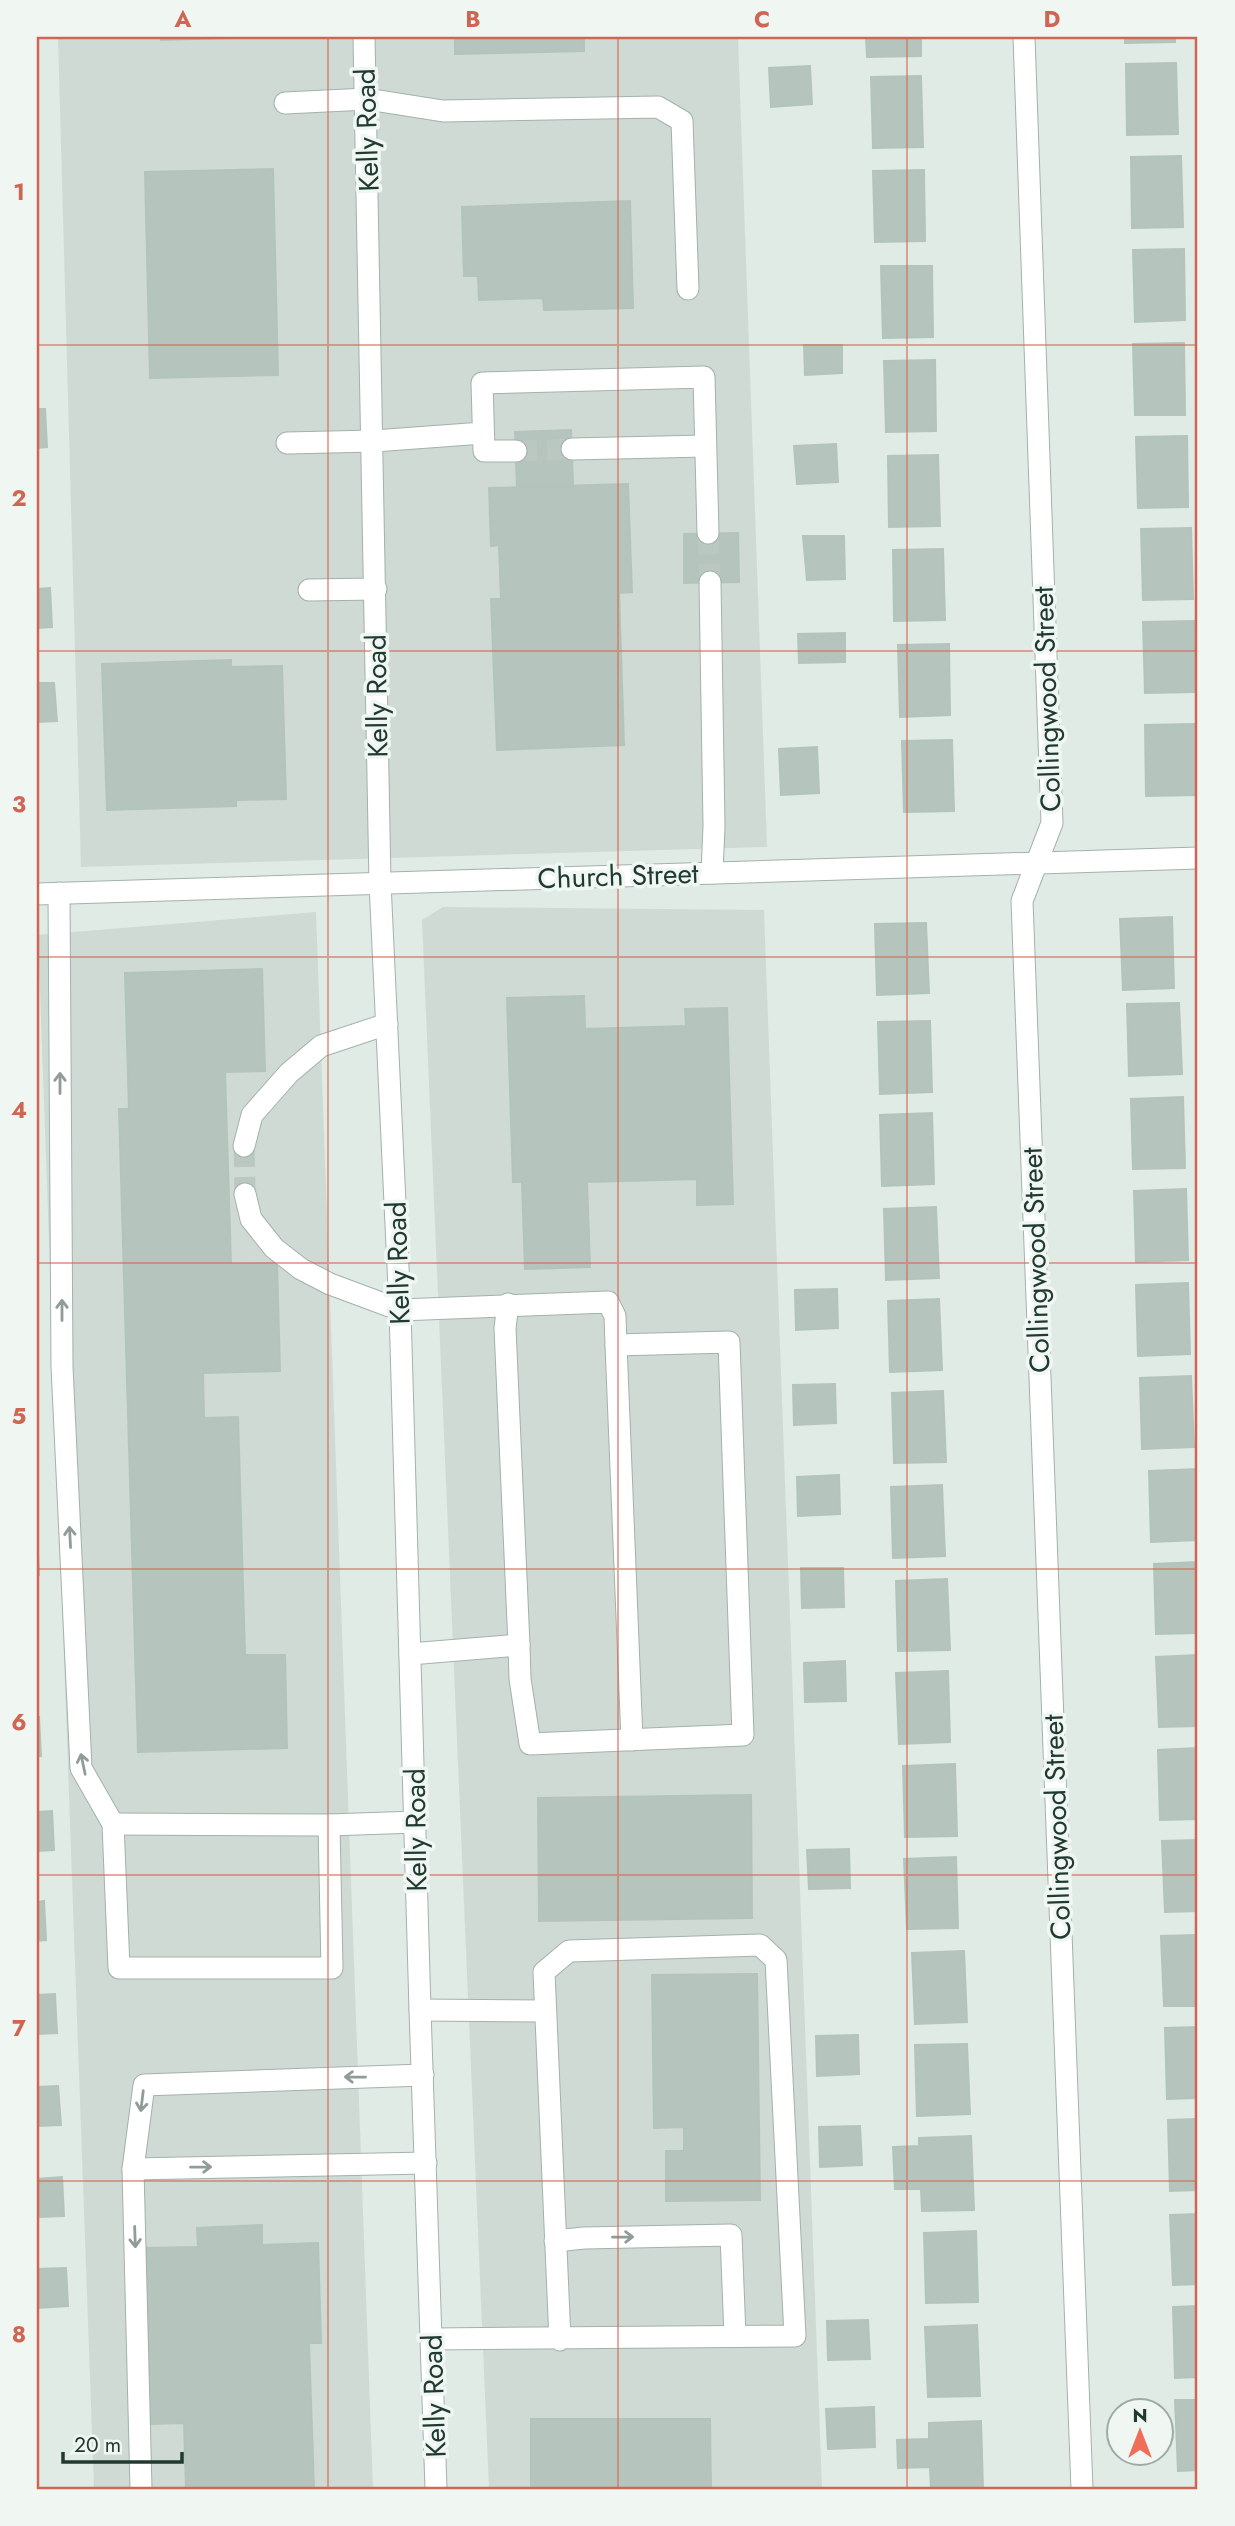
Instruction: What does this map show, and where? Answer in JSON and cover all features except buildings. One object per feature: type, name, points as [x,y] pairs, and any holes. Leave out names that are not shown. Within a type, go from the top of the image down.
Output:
[{"type":"street","name":"Kelly Road","points":[[364,37],[380,883],[400,1310],[436,2489]]},
{"type":"street","name":"Collingwood Street","points":[[1024,37],[1052,823],[1022,901],[1082,2489]]},
{"type":"street","points":[[285,103],[367,99],[443,111],[659,107],[682,121],[688,289]]},
{"type":"street","points":[[516,451],[484,451],[482,383],[704,377],[708,533]]},
{"type":"street","points":[[287,443],[373,441],[483,433]]},
{"type":"street","points":[[572,449],[705,446]]},
{"type":"street","points":[[710,582],[714,826],[712,873]]},
{"type":"street","points":[[309,590],[376,589]]},
{"type":"street","name":"Church Street","points":[[37,894],[1198,858]]},
{"type":"street","points":[[59,893],[62,1367],[81,1768],[113,1824],[119,1968],[332,1968],[329,1825]]},
{"type":"street","points":[[244,1146],[253,1115],[297,1066],[321,1046],[387,1024]]},
{"type":"street","points":[[245,1194],[251,1219],[274,1248],[301,1269],[330,1284],[400,1310],[608,1302],[615,1316],[632,1740]]},
{"type":"street","points":[[508,1304],[505,1328],[520,1679],[530,1745],[743,1735],[729,1342],[616,1345]]},
{"type":"street","points":[[410,1654],[519,1645]]},
{"type":"street","points":[[113,1824],[329,1825],[416,1822]]},
{"type":"street","points":[[432,2339],[559,2340],[795,2336],[776,1960],[760,1945],[569,1951],[544,1972],[559,2340]]},
{"type":"street","points":[[420,2010],[545,2011]]},
{"type":"street","points":[[141,2489],[133,2169],[144,2085],[423,2075]]},
{"type":"street","points":[[133,2169],[426,2163]]},
{"type":"street","points":[[555,2241],[731,2235],[735,2336]]},
{"type":"shaded area","points":[[58,37],[738,37],[767,847],[81,867]]},
{"type":"shaded area","points":[[443,907],[764,910],[822,2489],[489,2489],[422,920]]},
{"type":"shaded area","points":[[316,912],[373,2489],[94,2489],[38,935]]},
{"type":"tunnel","points":[[516,451],[572,449]]},
{"type":"tunnel","points":[[708,533],[710,582]]},
{"type":"tunnel","points":[[244,1146],[245,1194]]}]
